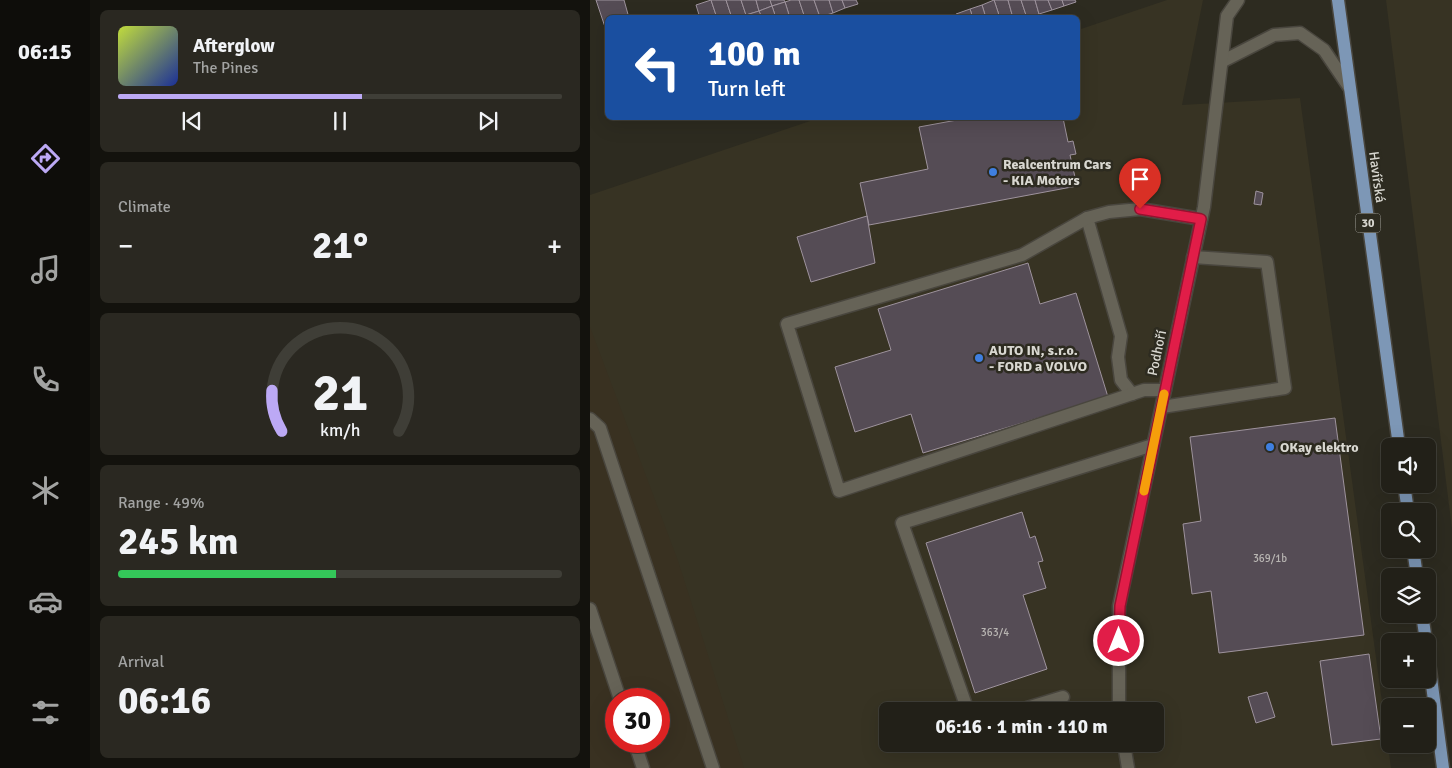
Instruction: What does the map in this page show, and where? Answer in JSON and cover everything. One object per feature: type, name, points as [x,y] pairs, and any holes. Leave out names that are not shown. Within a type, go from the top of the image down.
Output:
[{"type":"main road","name":"Havířská","points":[[1338,0],[1398,438]]},
{"type":"main road","points":[[1432,688],[1443,768]]},
{"type":"street","name":"Podhoří","points":[[1119,702],[1120,606],[1201,219],[1223,61],[1227,16],[1238,0]]},
{"type":"street","points":[[1223,61],[1274,36],[1300,33],[1324,50],[1349,87]]},
{"type":"street","points":[[1165,390],[1144,390],[839,491],[787,324],[1022,255],[1087,218],[1109,212],[1140,209],[1201,219]]},
{"type":"street","points":[[1087,218],[1121,336],[1118,357],[1120,380],[1132,394]]},
{"type":"street","points":[[1162,407],[1285,388],[1267,262],[1193,257]]},
{"type":"street","points":[[590,419],[600,428],[713,768]]},
{"type":"street","points":[[965,702],[902,523],[1153,445]]},
{"type":"street","points":[[590,609],[616,688]]},
{"type":"street","points":[[1048,702],[1062,698]]},
{"type":"street","points":[[1125,752],[1128,768]]},
{"type":"street","points":[[638,753],[643,768]]},
{"type":"shaded area","points":[[1167,0],[1203,0],[1182,105],[1300,98],[1381,698],[1381,753],[1389,753],[1391,768],[590,768],[590,195],[813,120],[1080,120],[1080,29]]},
{"type":"shaded area","points":[[1386,0],[1452,0],[1452,529]]},
{"type":"shaded area","points":[[590,327],[678,561],[744,768],[590,768]]},
{"type":"building","points":[[596,0],[624,0],[628,15],[605,15],[605,27]]},
{"type":"building","points":[[711,0],[716,15],[699,15],[696,5]]},
{"type":"building","points":[[711,0],[726,0],[731,15],[716,15]]},
{"type":"building","points":[[726,0],[741,0],[746,15],[731,15]]},
{"type":"building","points":[[741,0],[756,0],[759,11],[746,15]]},
{"type":"building","points":[[756,0],[770,0],[772,6],[759,11]]},
{"type":"building","points":[[770,0],[784,0],[785,2],[772,6]]},
{"type":"building","points":[[799,0],[804,15],[789,15],[785,2]]},
{"type":"building","points":[[799,0],[814,0],[819,15],[804,15]]},
{"type":"building","points":[[814,0],[829,0],[833,13],[819,15]]},
{"type":"building","points":[[829,0],[842,0],[845,8],[833,13]]},
{"type":"building","points":[[842,0],[856,0],[858,4],[845,8]]},
{"type":"building","points":[[994,0],[1008,0],[1012,15],[999,15]]},
{"type":"building","points":[[994,0],[999,15],[985,15],[982,5]]},
{"type":"building","points":[[1008,0],[1021,0],[1026,15],[1012,15]]},
{"type":"building","points":[[1021,0],[1035,0],[1039,14],[1026,15]]},
{"type":"building","points":[[1035,0],[1048,0],[1052,10],[1039,14]]},
{"type":"building","points":[[1048,0],[1062,0],[1064,6],[1052,10]]},
{"type":"building","points":[[1062,0],[1075,0],[1076,2],[1064,6]]},
{"type":"building","points":[[785,2],[789,15],[775,15],[772,6]]},
{"type":"building","points":[[982,5],[985,15],[972,15],[970,9]]},
{"type":"building","points":[[772,6],[775,15],[761,15],[759,11]]},
{"type":"building","points":[[970,9],[972,15],[956,15]]},
{"type":"building","points":[[759,11],[761,15],[746,15]]},
{"type":"building","name":"Realcentrum Cars - KIA Motors","points":[[957,120],[1063,120],[1068,142],[1073,141],[1076,154],[1070,155],[1077,186],[869,225],[860,183],[928,169],[919,127]]},
{"type":"building","points":[[1256,191],[1263,193],[1261,205],[1254,204]]},
{"type":"building","points":[[867,216],[875,263],[811,282],[797,237]]},
{"type":"building","name":"AUTO IN, s.r.o. - FORD a VOLVO","points":[[1028,263],[1040,304],[1076,293],[1108,397],[923,453],[911,414],[855,432],[835,367],[891,350],[878,309]]},
{"type":"building","points":[[1335,418],[1364,635],[1219,653],[1211,591],[1192,594],[1183,524],[1201,521],[1190,437]]},
{"type":"building","points":[[1022,512],[1030,538],[1035,536],[1043,561],[1038,562],[1046,588],[1023,595],[1047,669],[975,693],[926,543]]},
{"type":"building","points":[[1369,654],[1381,739],[1332,745],[1320,661]]},
{"type":"building","points":[[1267,692],[1275,717],[1256,723],[1248,697]]},
{"type":"slow traffic","points":[[1144,491],[1164,394]]},
{"type":"place","name":"Realcentrum Cars - KIA Motors","points":[[993,172]]},
{"type":"place","name":"AUTO IN, s.r.o. - FORD a VOLVO","points":[[979,358]]},
{"type":"place","name":"OKay elektro","points":[[1270,447]]},
{"type":"route","points":[[1119,641],[1120,606],[1201,219],[1140,209]]}]
